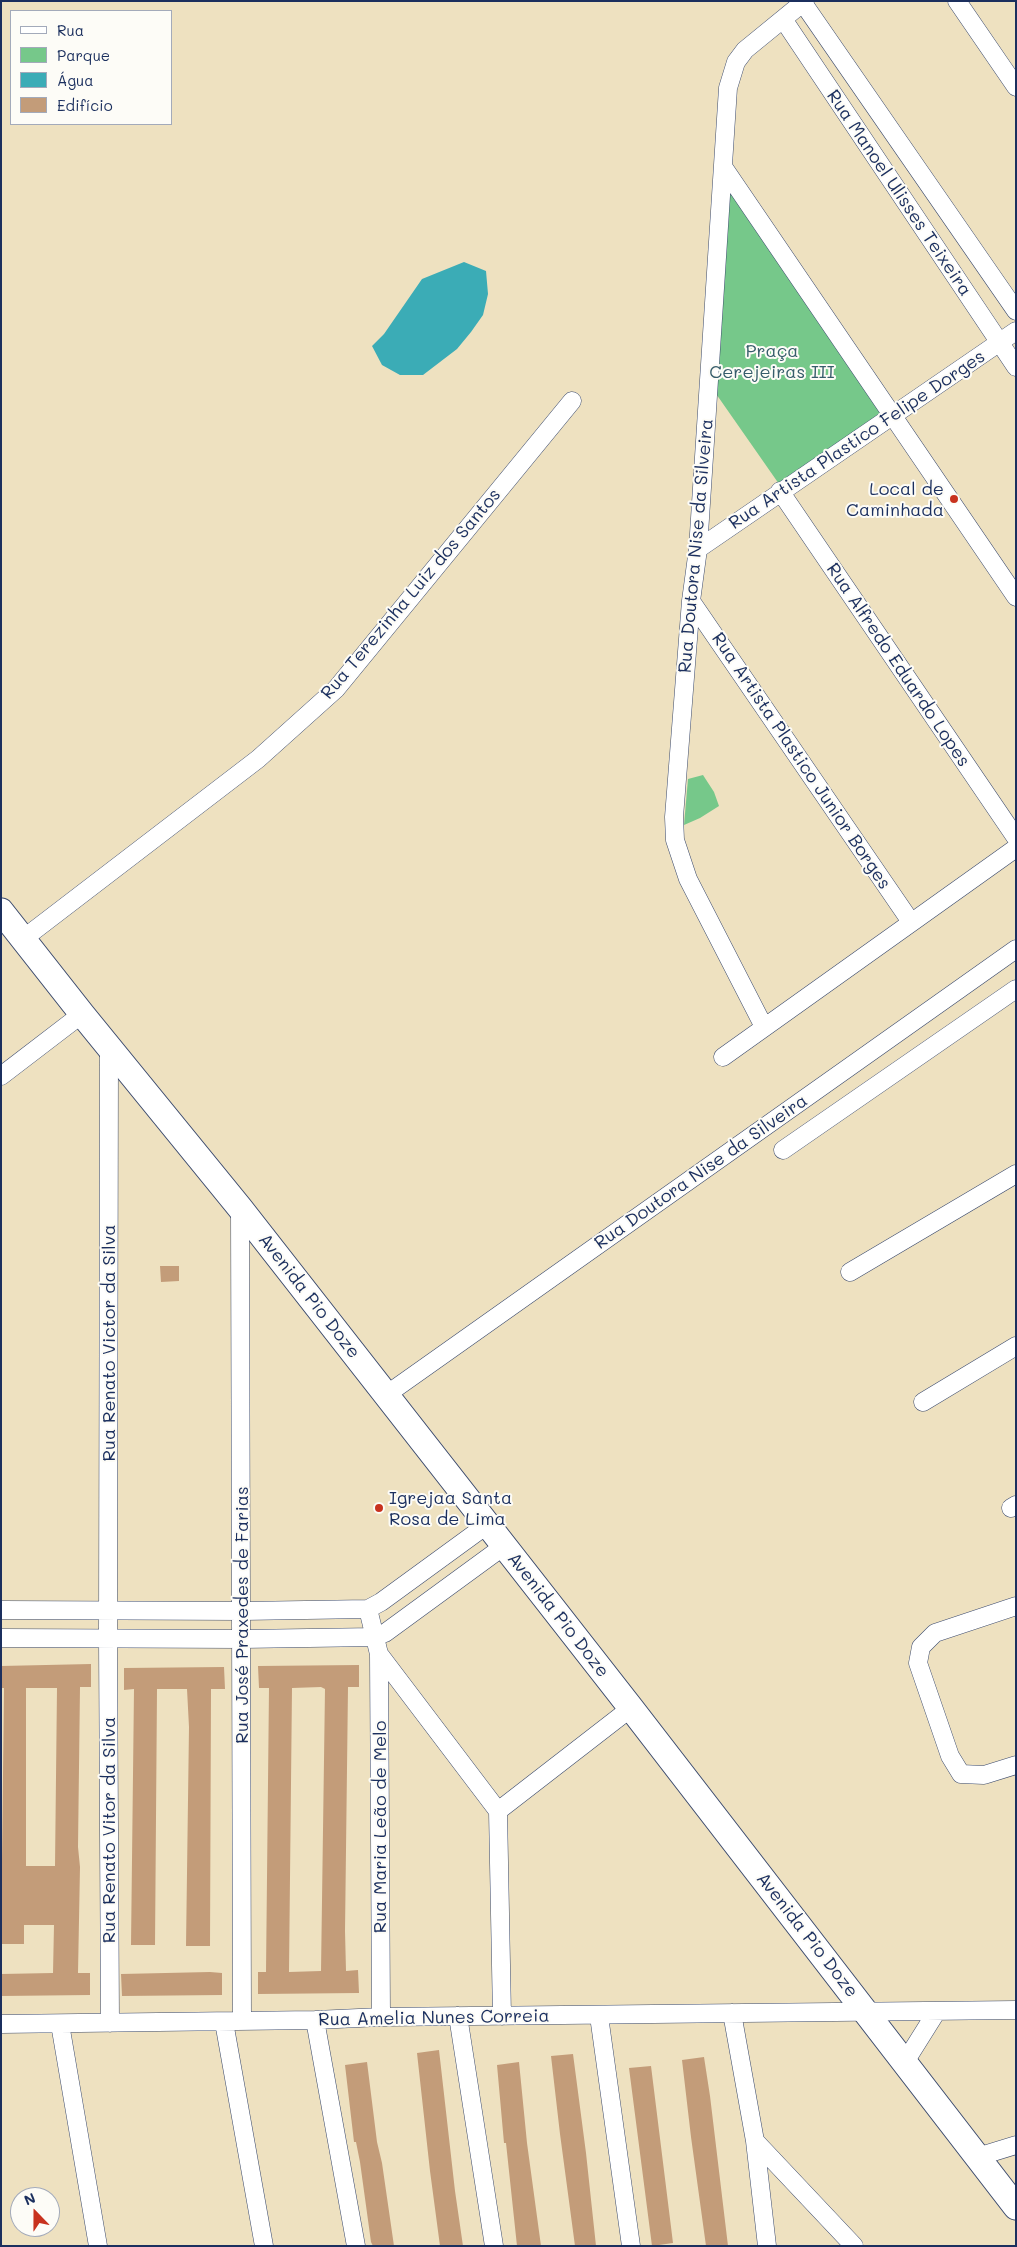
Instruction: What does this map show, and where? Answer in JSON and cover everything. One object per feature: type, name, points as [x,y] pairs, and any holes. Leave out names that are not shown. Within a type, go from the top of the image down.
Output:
[{"type":"street","points":[[957,1],[1016,87]]},
{"type":"street","points":[[784,19],[804,2]]},
{"type":"street","name":"Rua Manoel Ulisses Teixeira","points":[[804,2],[1016,311]]},
{"type":"street","name":"Rua Doutora Nise da Silveira","points":[[764,1027],[688,879],[675,840],[674,817],[691,601],[698,549],[728,88],[736,62],[745,50],[784,19]]},
{"type":"street","name":"Rua Manoel Ulisses Teixeira","points":[[784,19],[1016,367]]},
{"type":"street","points":[[724,168],[1016,597]]},
{"type":"street","name":"Rua Artista Plastico Felipe Dorges","points":[[698,549],[1016,331]]},
{"type":"street","name":"Rua Terezinha Luiz dos Santos","points":[[24,939],[258,758],[336,689],[572,401]]},
{"type":"street","name":"Rua Alfredo Eduardo Lopes","points":[[780,492],[1016,838]]},
{"type":"street","name":"Rua Artista Plastico Junior Borges","points":[[691,601],[911,922]]},
{"type":"street","points":[[723,1057],[1016,848]]},
{"type":"street","name":"Avenida Pio Doze","points":[[1,911],[109,1048],[240,1208],[488,1524],[1016,2208]]},
{"type":"street","name":"Rua Doutora Nise da Silveira","points":[[386,1396],[1016,948]]},
{"type":"street","points":[[783,1150],[1016,989]]},
{"type":"street","points":[[1,1076],[82,1014]]},
{"type":"street","name":"Rua Renato Victor da Silva","points":[[108,1638],[109,1048]]},
{"type":"street","points":[[850,1272],[1016,1174]]},
{"type":"street","name":"Rua José Praxedes de Farias","points":[[240,1208],[243,1611],[242,2021]]},
{"type":"street","points":[[923,1402],[1016,1346]]},
{"type":"street","points":[[1,1610],[243,1611],[368,1609],[381,1602],[488,1524]]},
{"type":"street","points":[[1,1638],[242,1639],[375,1637],[385,1633],[504,1546]]},
{"type":"street","points":[[1016,1606],[934,1633],[922,1647],[918,1664],[950,1756],[961,1774],[984,1775],[1016,1764]]},
{"type":"street","name":"Rua Maria Leão de Melo","points":[[368,1609],[379,1654],[381,2017]]},
{"type":"street","name":"Rua Renato Vitor da Silva","points":[[108,1638],[110,2023]]},
{"type":"street","points":[[379,1654],[498,1811],[502,2016]]},
{"type":"street","points":[[498,1811],[631,1708]]},
{"type":"street","name":"Rua Amelia Nunes Correia","points":[[1,2024],[224,2022],[381,2017],[1016,2010]]},
{"type":"street","points":[[905,2062],[938,2011]]},
{"type":"street","points":[[732,2013],[755,2141],[767,2246]]},
{"type":"street","points":[[458,2016],[494,2246]]},
{"type":"street","points":[[600,2016],[631,2246]]},
{"type":"street","points":[[315,2020],[356,2246]]},
{"type":"street","points":[[224,2022],[264,2246]]},
{"type":"street","points":[[60,2024],[98,2246]]},
{"type":"street","points":[[755,2141],[854,2246]]},
{"type":"street","points":[[977,2157],[1016,2145]]},
{"type":"green space","name":"Praça Cerejeiras III","points":[[721,170],[884,412],[779,484],[705,378]]},
{"type":"green space","points":[[703,775],[714,792],[719,806],[684,825],[688,779]]},
{"type":"water","points":[[464,262],[486,271],[488,294],[483,315],[471,332],[457,349],[423,375],[400,375],[382,365],[372,346],[384,334],[422,279]]},
{"type":"building","points":[[160,1266],[179,1266],[179,1281],[161,1282]]},
{"type":"building","points":[[91,1664],[91,1687],[80,1687],[78,1847],[80,1867],[78,1973],[90,1973],[90,1995],[1,1996],[1,1974],[53,1973],[54,1925],[24,1925],[24,1944],[1,1944],[4,1688],[1,1688],[1,1666]],"holes":[[[26,1688],[57,1688],[55,1866],[26,1866]]]},
{"type":"building","points":[[359,1665],[359,1687],[348,1687],[345,1931],[346,1971],[358,1970],[359,1993],[258,1994],[258,1972],[266,1972],[269,1688],[259,1688],[258,1666]],"holes":[[[321,1687],[325,1689],[321,1971],[289,1972],[292,1688]]]},
{"type":"building","points":[[224,1667],[225,1689],[211,1689],[210,1946],[186,1946],[189,1727],[187,1689],[157,1689],[155,1945],[131,1945],[134,1689],[124,1690],[124,1668]]},
{"type":"building","points":[[222,1973],[222,1995],[122,1996],[121,1974]]},
{"type":"building","points":[[439,2050],[463,2246],[440,2246],[430,2171],[417,2053]]},
{"type":"building","points":[[573,2054],[596,2246],[575,2246],[560,2134],[551,2056]]},
{"type":"building","points":[[704,2057],[728,2246],[706,2246],[691,2137],[682,2060]]},
{"type":"building","points":[[367,2062],[377,2142],[382,2163],[394,2246],[373,2246],[371,2242],[360,2162],[356,2142],[354,2142],[345,2065]]},
{"type":"building","points":[[519,2062],[527,2143],[541,2246],[517,2246],[506,2143],[504,2143],[497,2065]]},
{"type":"building","points":[[651,2066],[673,2243],[652,2246],[629,2068]]},
{"type":"place","name":"Local de Caminhada","points":[[954,499]]},
{"type":"place","name":"Igrejaa Santa Rosa de Lima","points":[[379,1508]]}]
